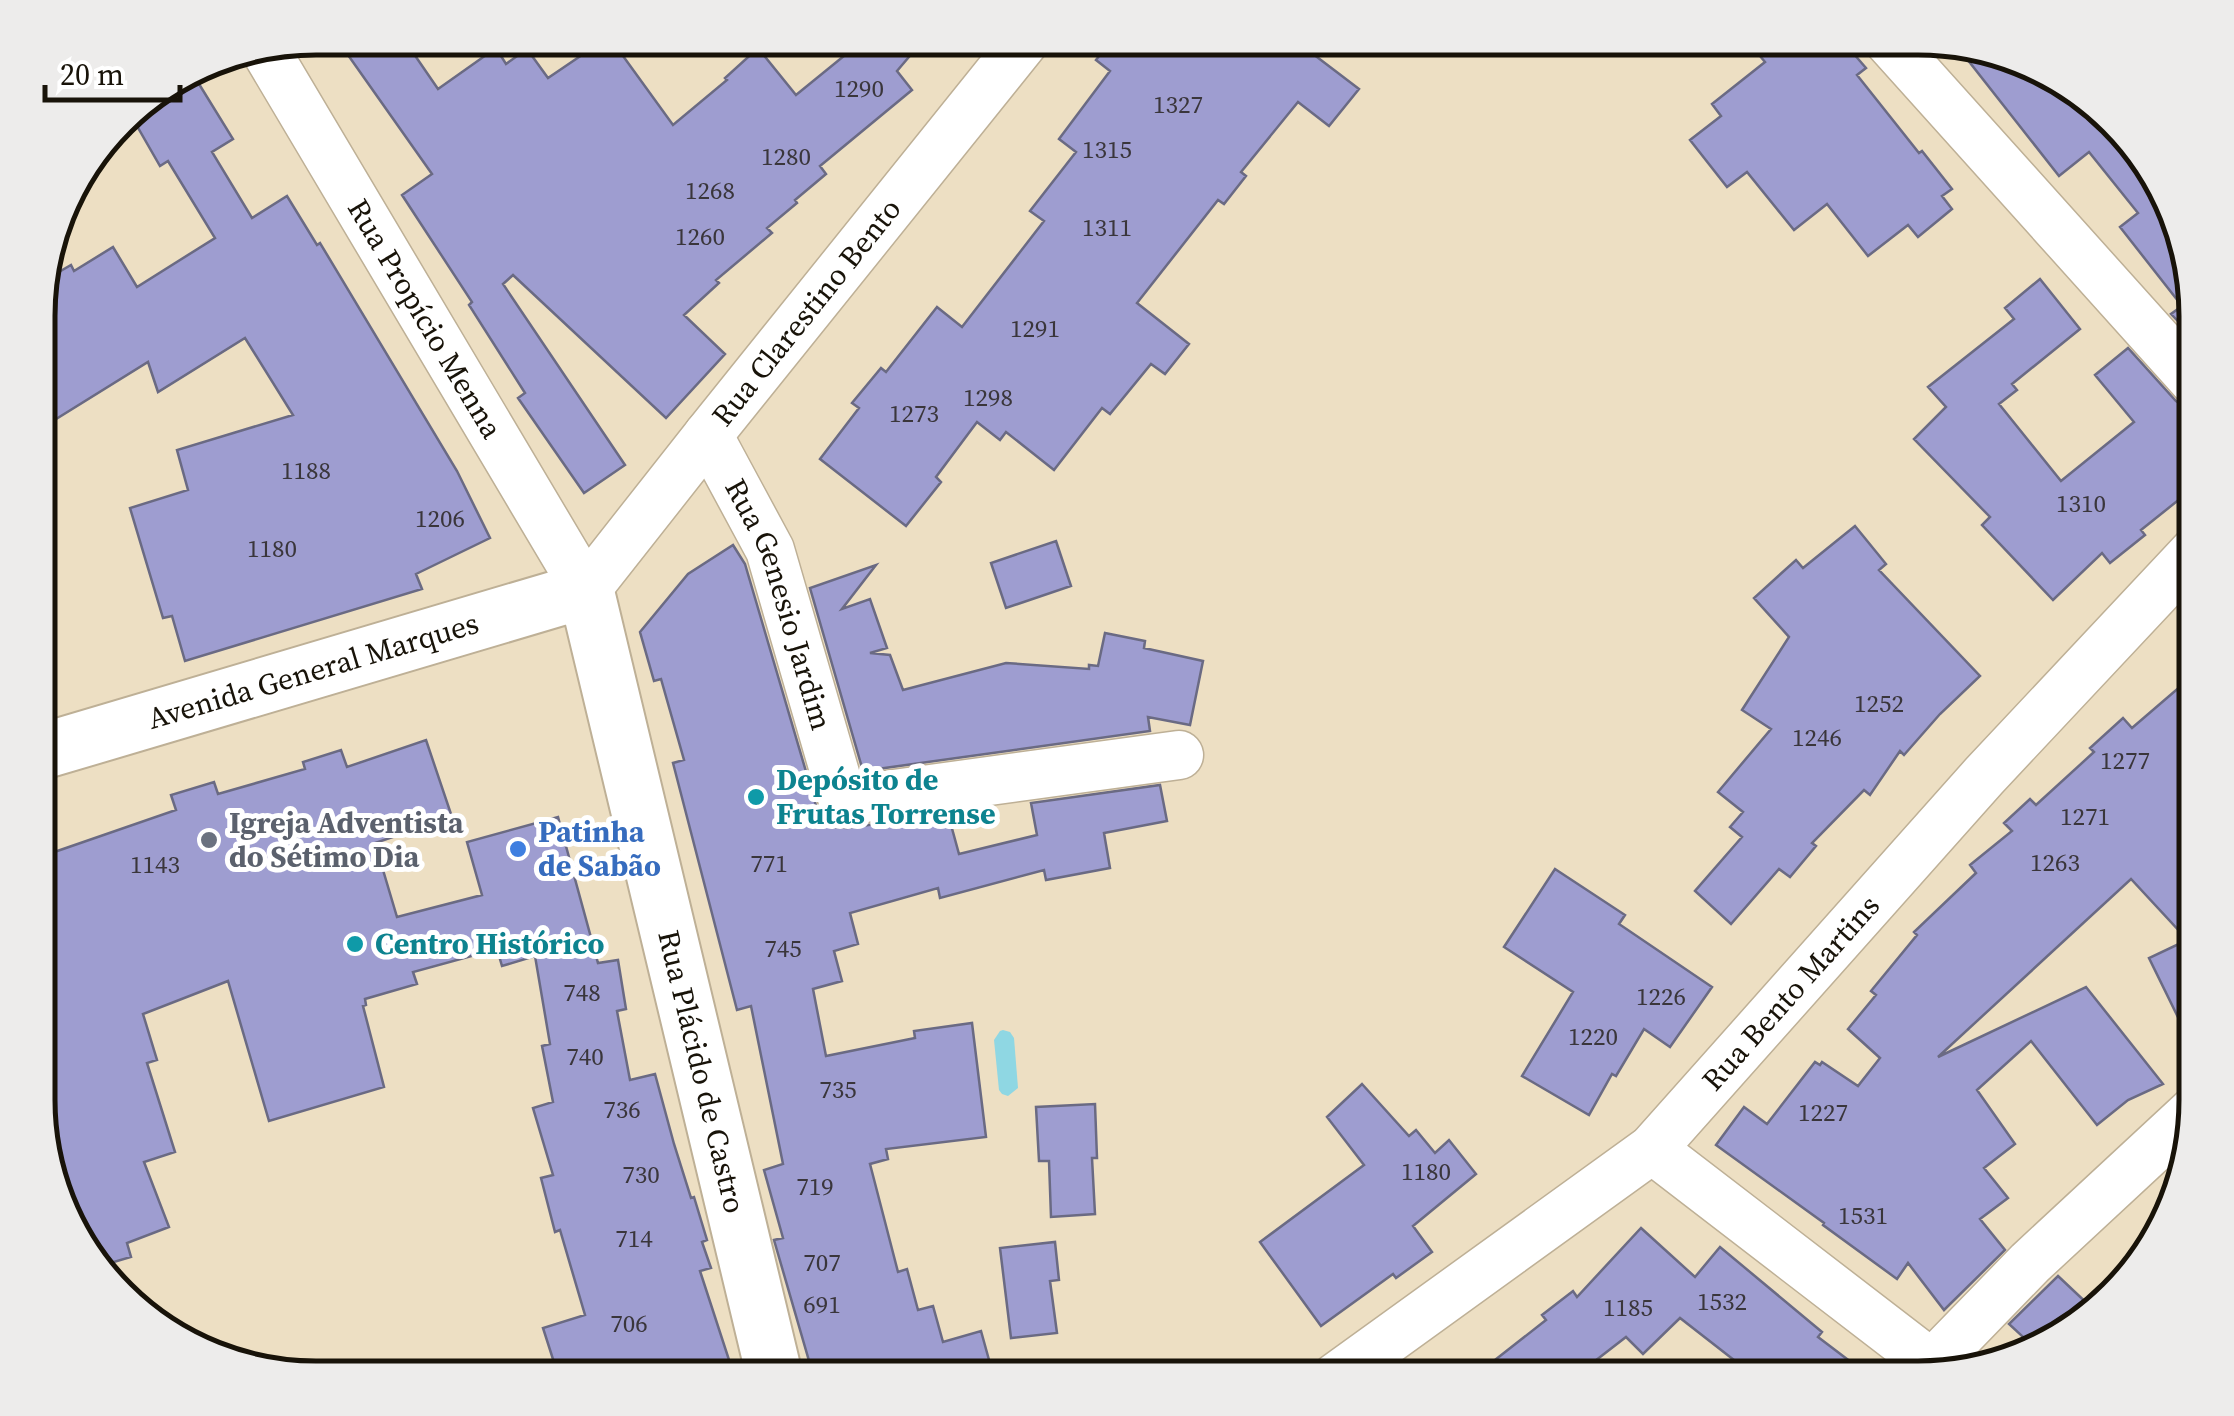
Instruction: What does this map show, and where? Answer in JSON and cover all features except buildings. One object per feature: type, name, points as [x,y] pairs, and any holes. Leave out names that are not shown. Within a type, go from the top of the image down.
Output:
[{"type":"main road","name":"Avenida General Marques","points":[[55,748],[586,590]]},
{"type":"main road","name":"Rua Plácido de Castro","points":[[586,590],[771,1361]]},
{"type":"street","points":[[1901,55],[2178,363]]},
{"type":"street","name":"Rua Clarestino Bento","points":[[586,590],[1013,56]]},
{"type":"street","name":"Rua Propício Menna","points":[[271,59],[586,590]]},
{"type":"street","name":"Rua Genesio Jardim","points":[[708,435],[770,550],[843,801],[1179,756]]},
{"type":"street","name":"Rua Bento Martins","points":[[1360,1360],[1652,1150],[1971,791],[2178,569]]},
{"type":"street","points":[[1948,1358],[2030,1263],[2177,1127]]},
{"type":"street","points":[[1652,1150],[1927,1360]]},
{"type":"water","points":[[1003,1030],[1014,1038],[1018,1088],[1008,1096],[999,1090],[994,1040]]},
{"type":"place","name":"Depósito de Frutas Torrense","points":[[756,797]]},
{"type":"place","name":"Igreja Adventista do Sétimo Dia","points":[[209,840]]},
{"type":"place","name":"Patinha de Sabão","points":[[518,849]]},
{"type":"place","name":"Centro Histórico","points":[[355,944]]}]
